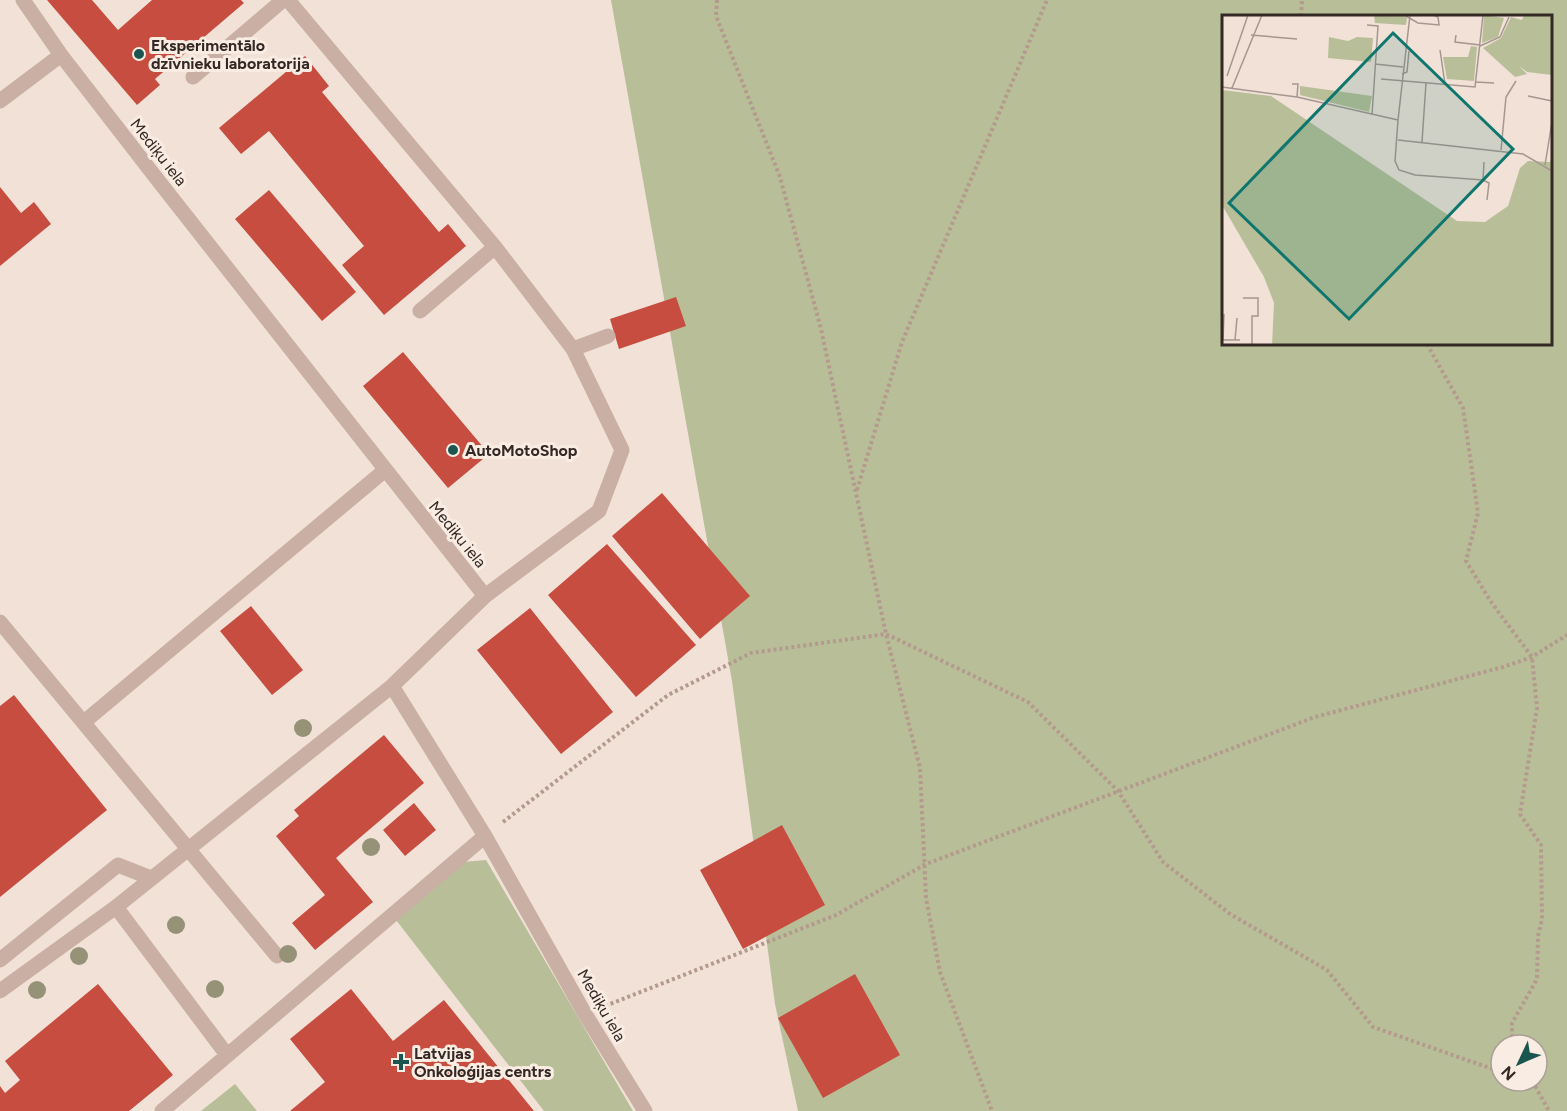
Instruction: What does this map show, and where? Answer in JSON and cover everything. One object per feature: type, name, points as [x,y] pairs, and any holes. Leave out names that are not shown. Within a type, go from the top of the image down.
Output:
[{"type":"street","name":"Mediķu iela","points":[[23,0],[61,55],[384,471],[485,596]]},
{"type":"street","points":[[193,77],[283,0]]},
{"type":"street","points":[[0,992],[116,907],[188,847],[392,686],[485,596],[599,511],[622,450],[573,349],[495,247],[288,0]]},
{"type":"street","points":[[0,101],[61,55]]},
{"type":"street","points":[[420,311],[495,247]]},
{"type":"street","points":[[573,349],[608,336]]},
{"type":"street","points":[[84,722],[384,471]]},
{"type":"street","points":[[1,625],[277,956]]},
{"type":"street","name":"Mediķu iela","points":[[392,686],[485,836],[585,1014],[645,1111]]},
{"type":"street","points":[[162,1111],[485,836]]},
{"type":"street","points":[[0,960],[118,865],[151,878]]},
{"type":"street","points":[[116,907],[227,1055]]},
{"type":"path","points":[[717,0],[716,16],[780,177],[821,329],[886,634],[920,768],[926,898],[940,972],[992,1111]]},
{"type":"path","points":[[857,491],[902,342],[1047,0]]},
{"type":"path","points":[[1301,15],[1302,0]]},
{"type":"path","points":[[1428,345],[1463,408],[1478,513],[1466,561],[1491,602],[1532,657],[1537,708],[1520,814],[1541,845],[1542,919],[1538,936],[1537,979],[1512,1023],[1512,1033]]},
{"type":"path","points":[[485,836],[668,695],[740,658],[751,653],[886,634],[1028,702],[1118,791],[1163,862],[1230,914],[1328,970],[1373,1027],[1489,1068]]},
{"type":"path","points":[[585,1014],[836,915],[926,864],[1315,717],[1503,667],[1532,657],[1567,635]]},
{"type":"path","points":[[1539,1093],[1549,1111]]},
{"type":"green space","points":[[611,0],[1567,0],[1567,1111],[798,1111],[775,1004],[732,681]]},
{"type":"green space","points":[[486,860],[633,1111],[544,1111],[396,920],[463,862]]},
{"type":"green space","points":[[235,1084],[257,1111],[201,1111]]},
{"type":"building","name":"Eksperimentālo dzīvnieku laboratorija","points":[[47,0],[92,0],[118,30],[152,0],[241,0],[244,3],[155,79],[160,85],[137,105]]},
{"type":"building","points":[[305,56],[329,86],[322,92],[439,232],[448,224],[466,246],[384,315],[342,265],[364,246],[269,131],[241,154],[219,128]]},
{"type":"building","points":[[0,187],[21,213],[34,202],[51,224],[0,266]]},
{"type":"building","points":[[269,190],[356,292],[322,321],[235,219]]},
{"type":"building","points":[[676,297],[686,326],[619,349],[610,319]]},
{"type":"building","points":[[403,352],[489,454],[448,488],[363,386]]},
{"type":"building","points":[[662,493],[750,596],[700,639],[612,536]]},
{"type":"building","points":[[607,544],[696,645],[636,697],[548,595]]},
{"type":"building","points":[[251,606],[303,670],[272,695],[220,631]]},
{"type":"building","points":[[530,608],[613,712],[561,754],[477,650]]},
{"type":"building","points":[[14,695],[107,810],[0,897],[0,706]]},
{"type":"building","points":[[384,735],[424,783],[336,858],[373,902],[315,950],[292,923],[325,895],[276,836],[299,816],[294,810]]},
{"type":"building","points":[[414,803],[436,830],[405,856],[383,830]]},
{"type":"building","points":[[782,825],[825,905],[743,949],[700,870]]},
{"type":"building","points":[[855,974],[900,1055],[823,1098],[778,1018]]},
{"type":"building","points":[[98,984],[173,1075],[129,1111],[0,1111],[0,1086],[5,1093],[20,1080],[5,1061]]},
{"type":"building","name":"Latvijas Onkoloģijas centrs","points":[[351,989],[393,1041],[444,1000],[534,1111],[290,1111],[325,1082],[290,1039]]},
{"type":"place","name":"Eksperimentālo dzīvnieku laboratorija","points":[[139,54]]},
{"type":"place","name":"AutoMotoShop","points":[[453,450]]},
{"type":"place","name":"Latvijas Onkoloģijas centrs","points":[[401,1062]]}]
